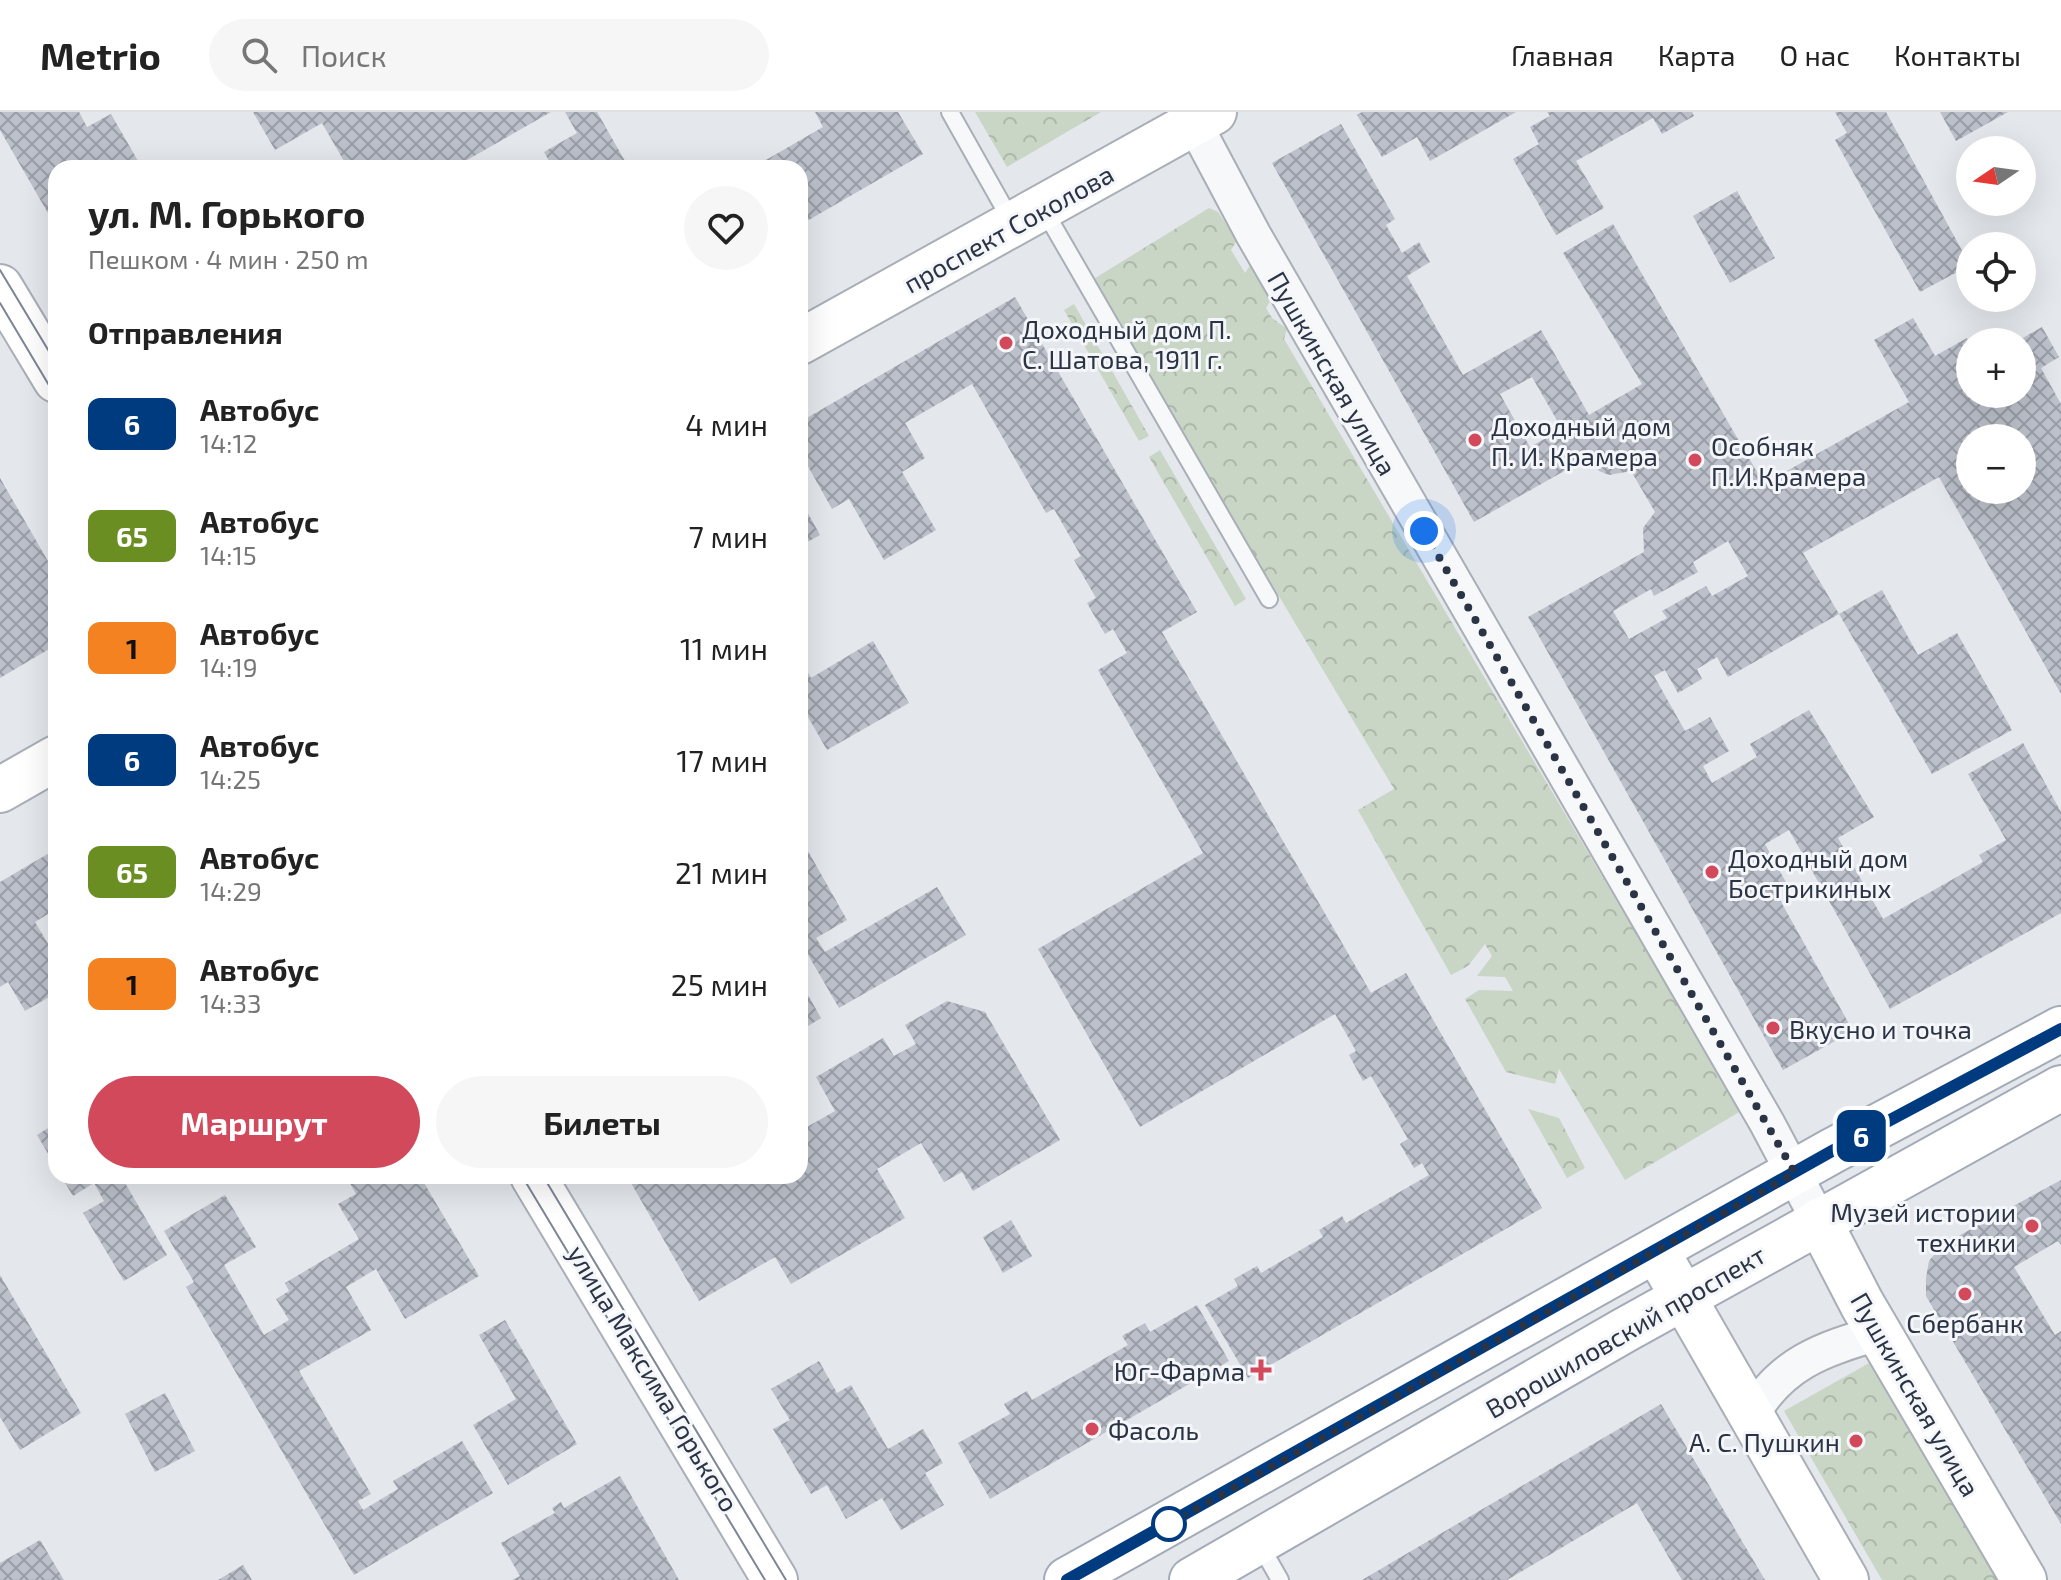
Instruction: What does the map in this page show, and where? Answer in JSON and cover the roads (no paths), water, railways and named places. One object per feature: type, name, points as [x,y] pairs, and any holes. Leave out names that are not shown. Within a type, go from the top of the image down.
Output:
[{"type":"main road","name":"проспект Соколова","points":[[808,338],[1028,217],[1199,116]]},
{"type":"main road","points":[[0,287],[48,367]]},
{"type":"main road","points":[[0,790],[48,763]]},
{"type":"main road","name":"Ворошиловский проспект","points":[[1067,1580],[1656,1250],[2061,1029]]},
{"type":"main road","name":"Ворошиловский проспект","points":[[1192,1580],[1681,1298],[2061,1088]]},
{"type":"main road","name":"улица Максима Горького","points":[[538,1184],[775,1580]]},
{"type":"main road","name":"Пушкинская улица","points":[[1819,1221],[1879,1333],[2024,1580]]},
{"type":"main road","points":[[1656,1250],[1846,1580]]},
{"type":"street","name":"Пушкинская улица","points":[[1199,116],[1253,234],[1795,1173],[1819,1221]]},
{"type":"street","points":[[1750,1418],[1764,1393],[1810,1357],[1879,1333]]},
{"type":"lane","points":[[950,112],[1028,217],[1269,599]]},
{"type":"lane","points":[[1258,1543],[1280,1580]]},
{"type":"tram line","points":[[0,270],[48,350]]},
{"type":"tram line","points":[[0,303],[48,384]]},
{"type":"tram line","points":[[527,1184],[765,1580]]},
{"type":"tram line","points":[[548,1184],[786,1580]]},
{"type":"place","name":"Доходный дом П. С. Шатова, 1911 г.","points":[[1006,343]]},
{"type":"place","name":"Доходный дом П. И. Крамера","points":[[1475,440]]},
{"type":"place","name":"Особняк П.И.Крамера","points":[[1695,460]]},
{"type":"place","name":"Доходный дом Бострикиных","points":[[1712,872]]},
{"type":"place","name":"Вкусно и точка","points":[[1773,1028]]},
{"type":"place","name":"Музей истории техники","points":[[2032,1226]]},
{"type":"place","name":"Сбербанк","points":[[1965,1294]]},
{"type":"place","name":"Юг-Фарма","points":[[1261,1370]]},
{"type":"place","name":"Фасоль","points":[[1092,1429]]},
{"type":"place","name":"А. С. Пушкин","points":[[1856,1441]]}]
